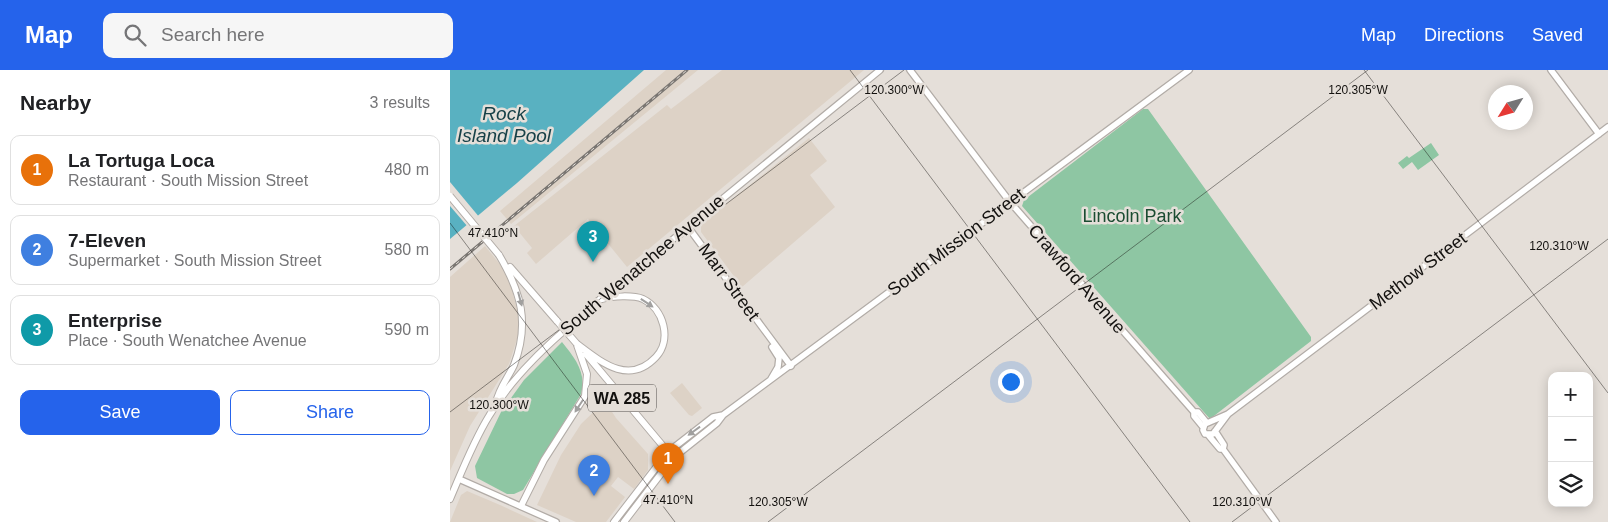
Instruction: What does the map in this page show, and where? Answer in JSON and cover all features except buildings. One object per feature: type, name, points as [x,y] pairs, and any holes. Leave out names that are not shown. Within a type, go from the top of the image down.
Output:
[{"type":"main road","name":"South Wenatchee Avenue","points":[[450,498],[482,428],[495,405],[535,358],[600,299],[880,70]]},
{"type":"main road","name":"Crawford Avenue","points":[[910,70],[1010,202],[1194,412],[1198,412],[1207,424]]},
{"type":"main road","name":"South Mission Street","points":[[624,522],[673,458],[717,423],[723,415],[1189,70]]},
{"type":"main road","points":[[1551,70],[1599,134]]},
{"type":"main road","name":"Methow Street","points":[[1207,424],[1228,414],[1608,127]]},
{"type":"main road","name":"WA 285","points":[[450,196],[673,458]]},
{"type":"main road","name":"Marr Street","points":[[688,227],[790,366]]},
{"type":"main road","points":[[495,405],[498,392],[513,366],[523,327],[522,304],[514,280],[500,255]]},
{"type":"main road","points":[[577,344],[608,366],[620,370],[629,371],[644,367],[659,354],[665,335],[662,318],[652,305],[636,297],[600,299]]},
{"type":"main road","name":"Marr Street","points":[[770,338],[769,343],[779,358],[778,367],[770,380]]},
{"type":"main road","points":[[521,506],[544,460],[586,396],[587,374],[577,344]]},
{"type":"main road","name":"Methow Street","points":[[1209,436],[1228,414]]},
{"type":"main road","name":"South Mission Street","points":[[614,522],[668,452],[713,417],[723,415]]},
{"type":"main road","points":[[1223,449],[1224,446],[1215,429],[1207,424],[1203,432],[1220,449],[1223,449],[1276,522]]},
{"type":"main road","points":[[459,479],[556,522]]},
{"type":"shaded area","points":[[666,70],[698,70],[511,224],[500,211]]},
{"type":"shaded area","points":[[722,70],[864,70],[627,267],[588,219],[536,264],[527,253],[532,248],[514,226],[667,105],[671,109]]},
{"type":"shaded area","points":[[809,138],[827,161],[810,175],[835,207],[742,287],[701,232],[701,224]]},
{"type":"shaded area","points":[[485,246],[503,268],[511,286],[518,313],[518,336],[509,364],[470,426],[450,471],[450,277]]},
{"type":"shaded area","points":[[682,383],[702,408],[692,416],[670,393]]},
{"type":"shaded area","points":[[605,401],[616,418],[648,454],[648,470],[634,489],[618,477],[611,486],[625,497],[606,522],[576,522],[537,505],[561,455],[581,424]]},
{"type":"shaded area","points":[[467,491],[537,522],[450,522],[461,495]]},
{"type":"green space","name":"Lincoln Park","points":[[1143,109],[1148,109],[1311,337],[1311,341],[1210,419],[1022,206],[1024,200]]},
{"type":"green space","points":[[1431,143],[1439,155],[1418,170],[1412,162],[1403,169],[1398,163],[1407,156],[1409,158]]},
{"type":"green space","points":[[562,342],[579,366],[582,379],[581,394],[523,490],[514,494],[507,494],[477,478],[475,466],[501,412],[524,380]]},
{"type":"water","name":"Rock Island Pool","points":[[450,70],[644,70],[517,183],[450,239]]},
{"type":"pier","points":[[450,182],[480,218],[468,227],[450,206]]},
{"type":"railway","points":[[450,269],[687,70]]},
{"type":"place","name":"Enterprise","points":[[593,262]]},
{"type":"place","name":"La Tortuga Loca","points":[[668,484]]},
{"type":"place","name":"7-Eleven","points":[[594,496]]}]
